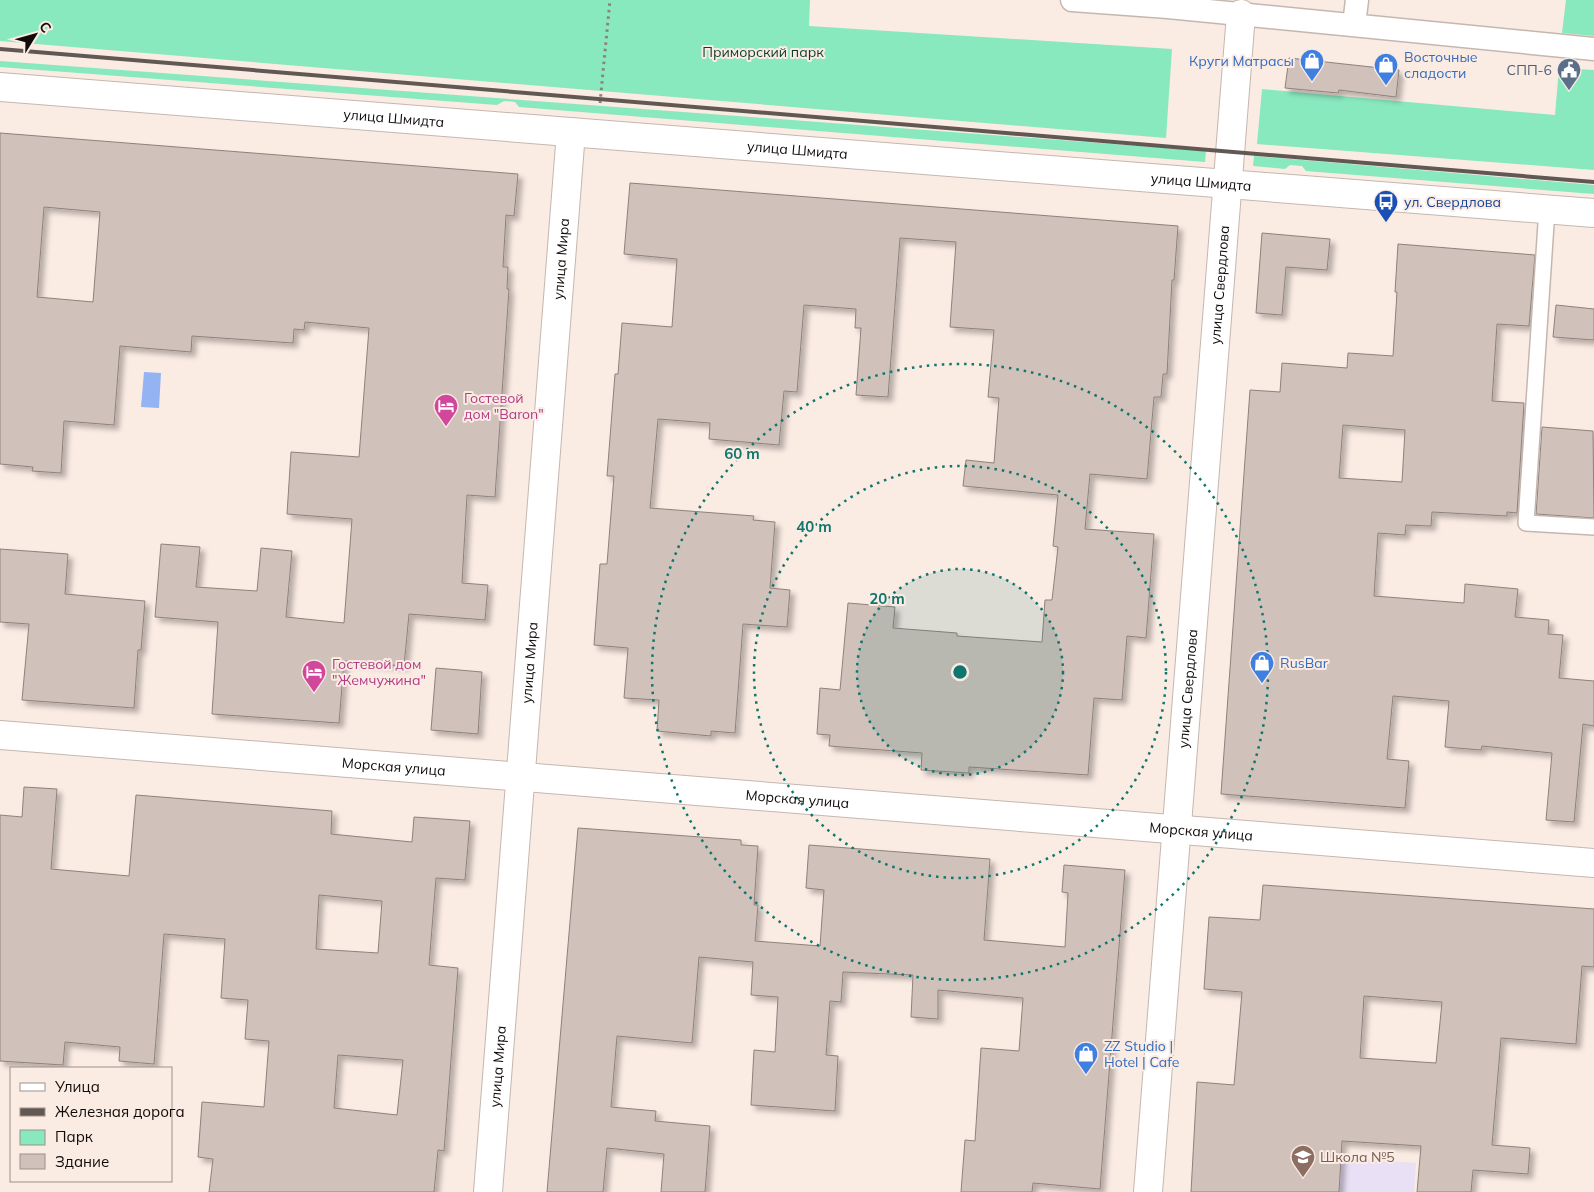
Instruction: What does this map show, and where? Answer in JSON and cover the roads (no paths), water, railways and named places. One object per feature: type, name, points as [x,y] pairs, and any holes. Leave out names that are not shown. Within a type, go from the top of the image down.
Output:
[{"type":"street","points":[[1072,0],[1168,7],[1594,49]]},
{"type":"street","points":[[1354,25],[1357,0]]},
{"type":"street","name":"улица Свердлова","points":[[1148,1192],[1241,14]]},
{"type":"street","name":"улица Шмидта","points":[[0,87],[1594,213]]},
{"type":"street","name":"улица Мира","points":[[488,1192],[571,132]]},
{"type":"street","name":"Морская улица","points":[[0,735],[520,778],[1177,828],[1594,863]]},
{"type":"lane","points":[[1547,209],[1526,523],[1594,527]]},
{"type":"water","points":[[144,372],[161,373],[159,408],[141,407]]},
{"type":"railway","points":[[0,49],[1594,182]]},
{"type":"place","name":"Круги Матрасы","points":[[1312,82]]},
{"type":"place","name":"Восточные сладости","points":[[1386,86]]},
{"type":"place","name":"СПП-6","points":[[1569,91]]},
{"type":"place","name":"ул. Свердлова","points":[[1386,223]]},
{"type":"place","name":"Гостевой дом \"Baron\"","points":[[446,427]]},
{"type":"place","name":"RusBar","points":[[1262,684]]},
{"type":"place","name":"Гостевой дом \"Жемчужина\"","points":[[314,693]]},
{"type":"place","name":"ZZ Studio | Hotel | Cafe","points":[[1086,1075]]},
{"type":"place","name":"Школа №5","points":[[1303,1178]]},
{"type":"park label","name":"Приморский парк","points":[[763,52]]}]
